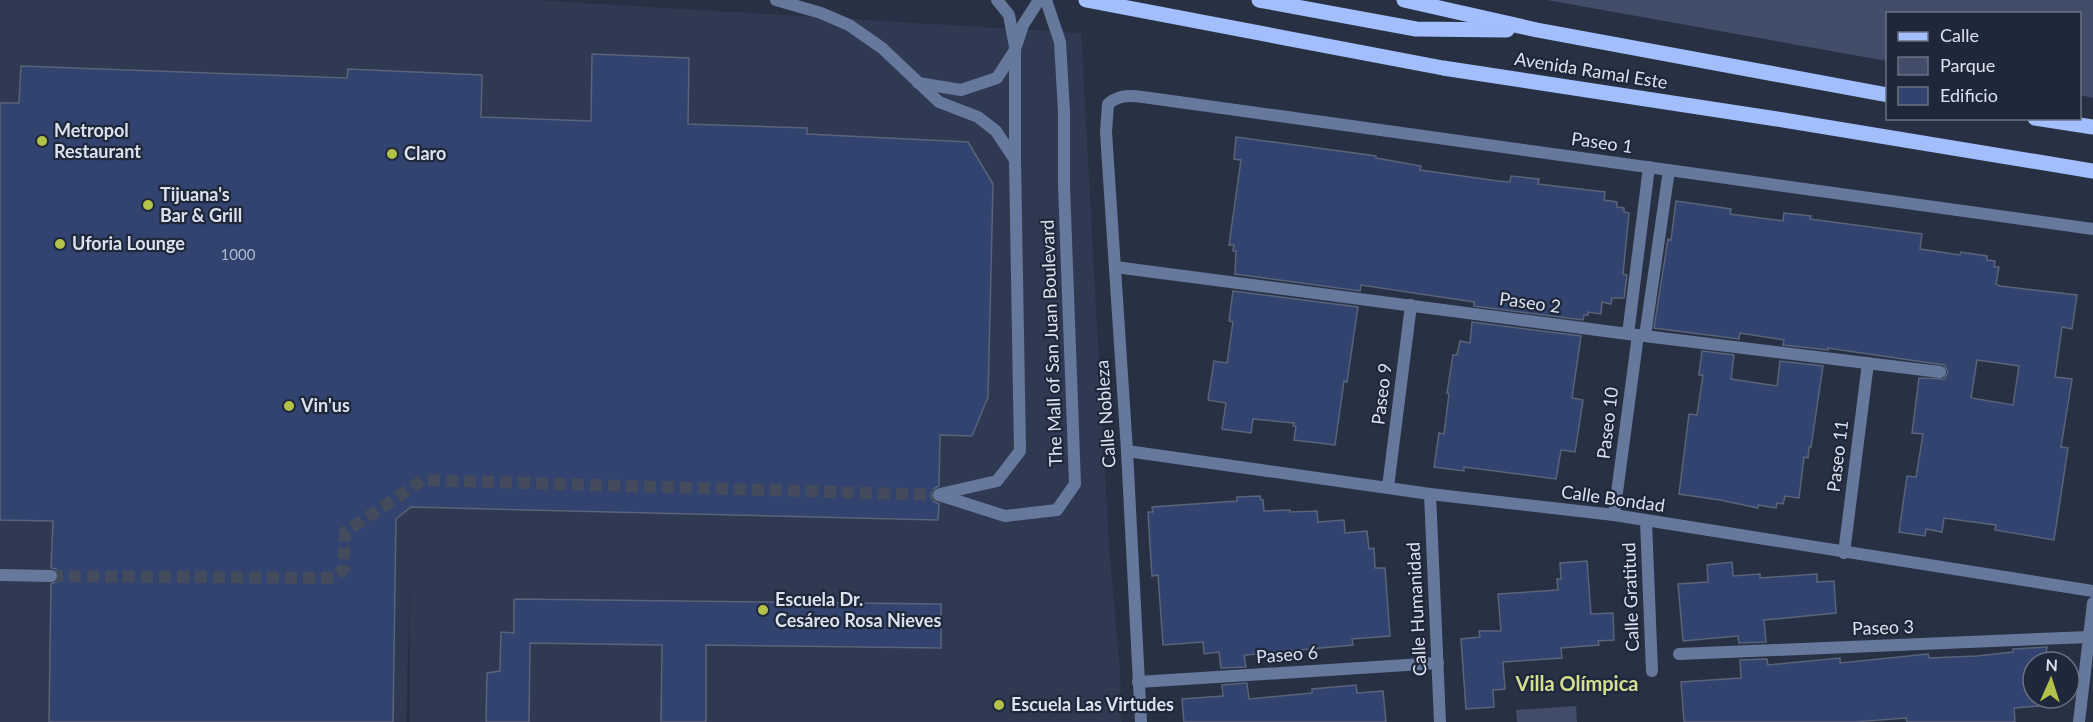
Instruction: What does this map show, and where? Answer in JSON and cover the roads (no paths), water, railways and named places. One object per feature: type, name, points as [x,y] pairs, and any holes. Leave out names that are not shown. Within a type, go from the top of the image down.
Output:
[{"type":"main road","name":"Avenida Ramal Este","points":[[1086,0],[1443,68],[1777,119],[2093,171]]},
{"type":"main road","points":[[1259,0],[1416,29],[1537,30]]},
{"type":"main road","name":"Avenida Ramal Este","points":[[1404,0],[1537,30],[1886,95]]},
{"type":"main road","points":[[2048,120],[2093,127]]},
{"type":"street","points":[[776,0],[821,13],[849,25],[882,48],[939,102],[978,117],[996,131],[1015,160]]},
{"type":"street","points":[[917,83],[962,90],[997,78],[1015,49],[1009,15],[997,0]]},
{"type":"street","name":"The Mall of San Juan Boulevard","points":[[1039,0],[1023,25],[1015,49],[1020,451],[997,481],[939,495],[1005,516],[1057,510],[1075,484],[1060,42],[1046,0]]},
{"type":"street","name":"Paseo 1","points":[[1108,104],[1115,98],[1125,95],[1150,98],[2093,229]]},
{"type":"street","name":"Calle Nobleza","points":[[1108,104],[1106,132],[1127,451],[1141,722]]},
{"type":"street","points":[[1637,335],[1649,167]]},
{"type":"street","points":[[1637,335],[1669,170]]},
{"type":"street","name":"Paseo 2","points":[[1115,267],[1940,372]]},
{"type":"street","name":"Paseo 9","points":[[1388,487],[1411,305]]},
{"type":"street","name":"Paseo 10","points":[[1614,515],[1637,335]]},
{"type":"street","name":"Paseo 11","points":[[1844,553],[1868,363]]},
{"type":"street","name":"Calle Bondad","points":[[1127,451],[1430,494],[1614,515],[2093,591]]},
{"type":"street","name":"Calle Humanidad","points":[[1430,494],[1440,722]]},
{"type":"street","name":"Calle Gratitud","points":[[1646,521],[1652,671]]},
{"type":"street","points":[[0,575],[51,576]]},
{"type":"street","points":[[2079,722],[2093,603]]},
{"type":"street","name":"Paseo 3","points":[[1679,654],[2089,637]]},
{"type":"street","name":"Paseo 6","points":[[1138,682],[1438,663]]},
{"type":"tunnel","points":[[51,576],[333,578],[344,569],[345,532],[423,480],[939,495]]},
{"type":"place","name":"Metropol Restaurant","points":[[42,141]]},
{"type":"place","name":"Claro","points":[[392,154]]},
{"type":"place","name":"Tijuana's Bar & Grill","points":[[148,205]]},
{"type":"place","name":"Uforia Lounge","points":[[60,244]]},
{"type":"place","name":"Vin'us","points":[[289,406]]},
{"type":"place","name":"Escuela Dr. Cesáreo Rosa Nieves","points":[[763,610]]},
{"type":"place","name":"Escuela Las Virtudes","points":[[999,705]]},
{"type":"district","name":"Villa Olímpica","points":[[1577,684]]}]
